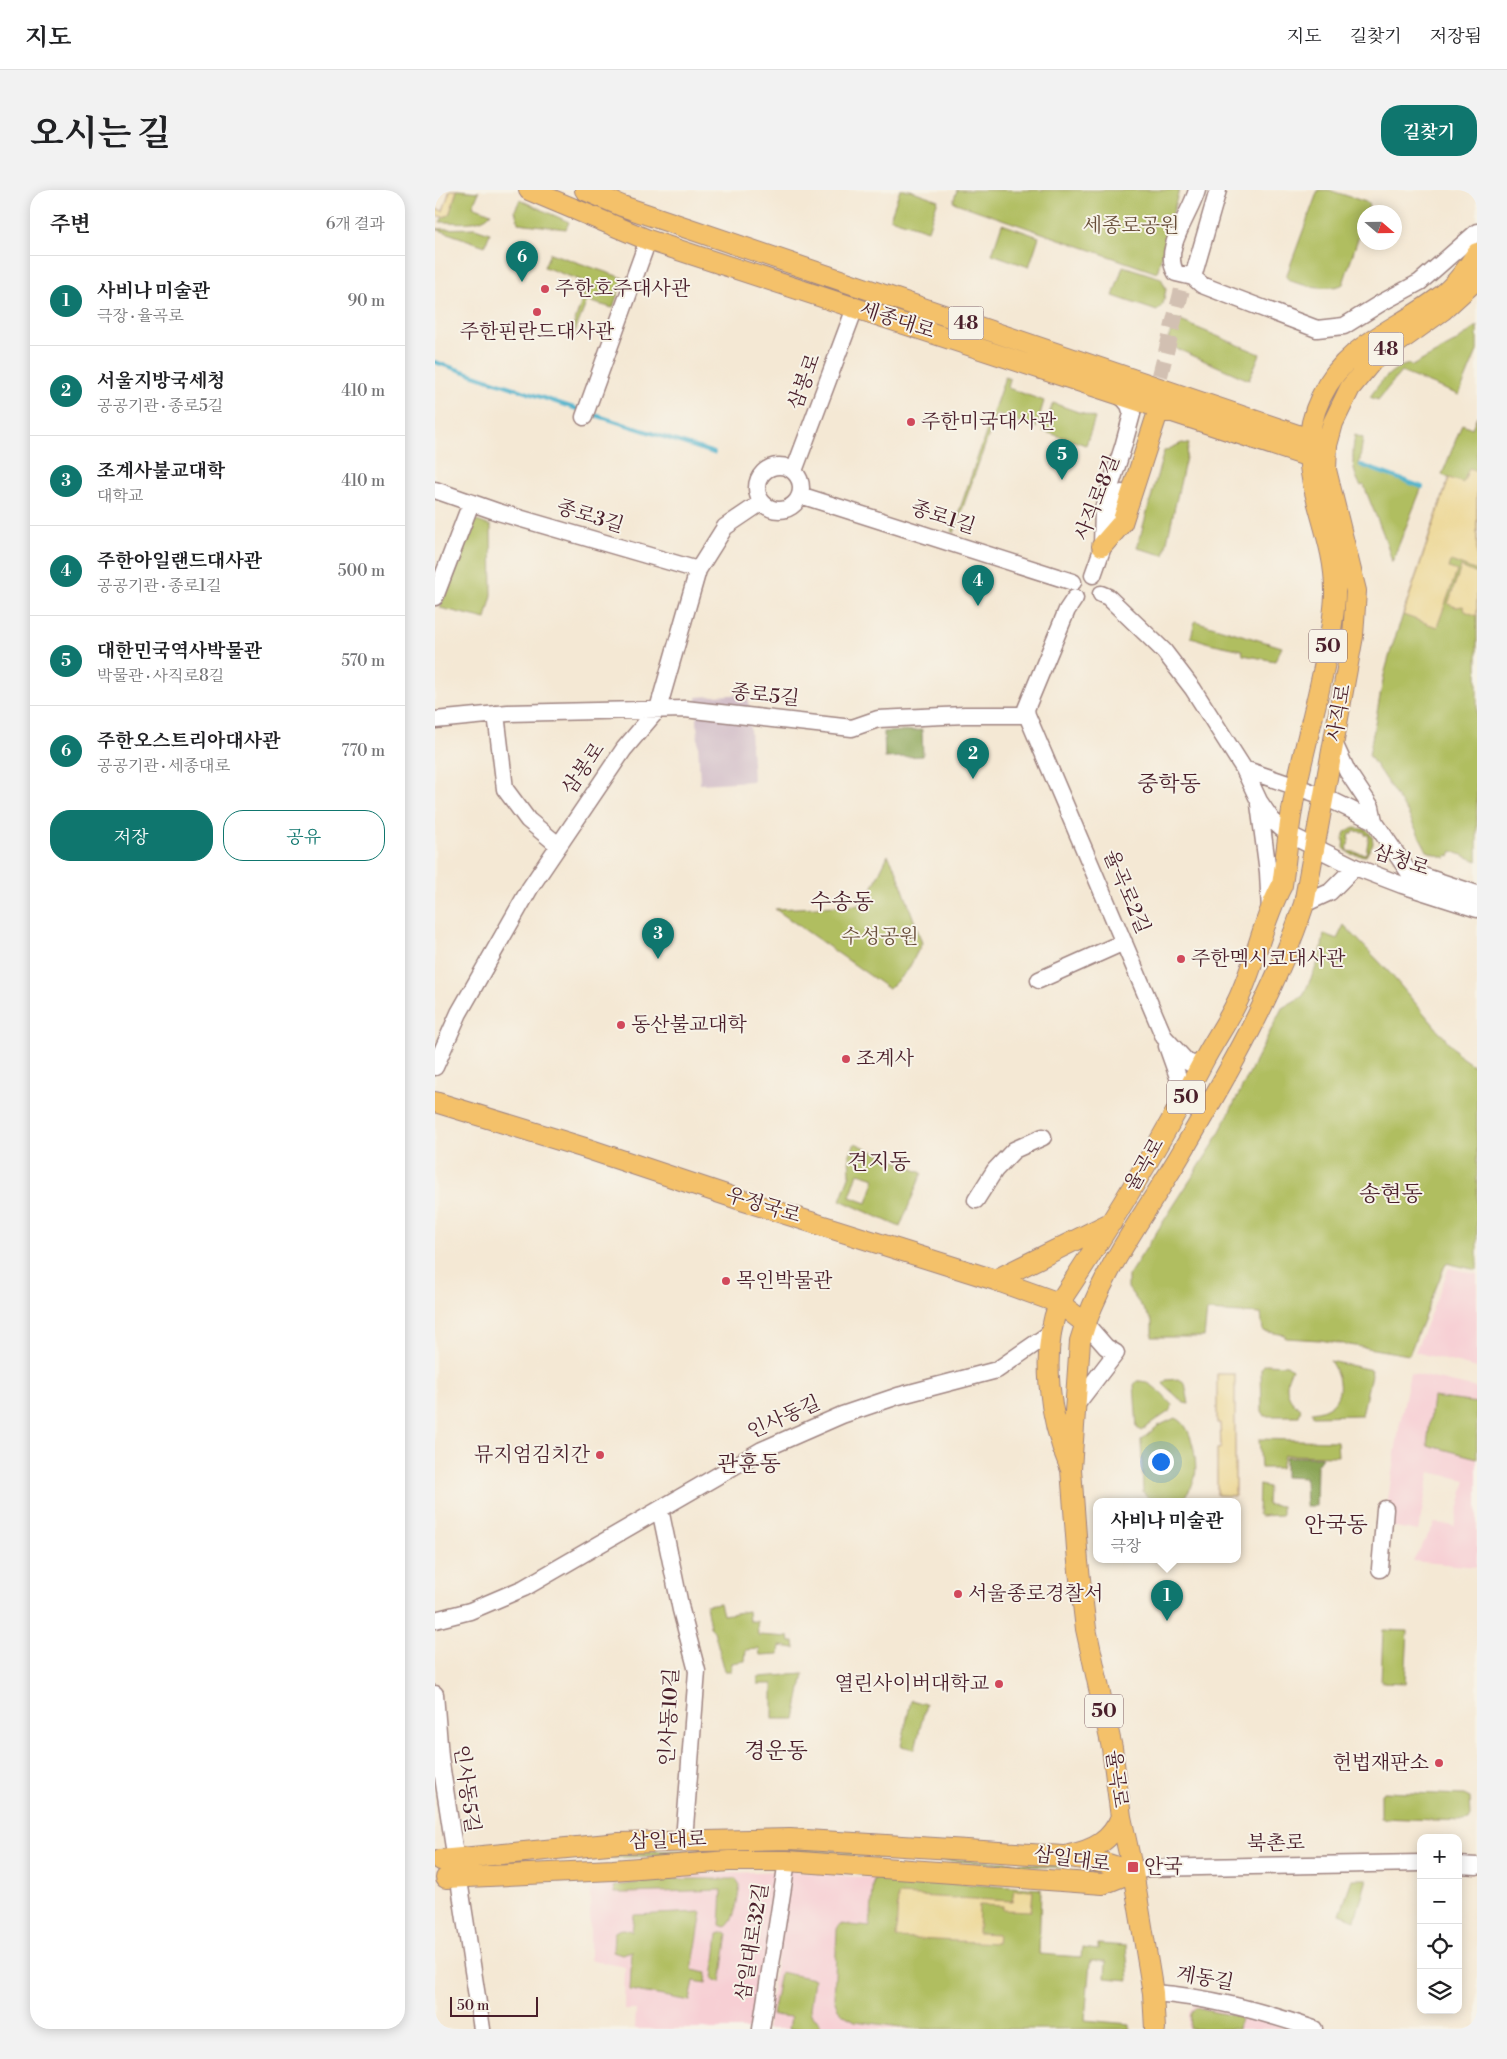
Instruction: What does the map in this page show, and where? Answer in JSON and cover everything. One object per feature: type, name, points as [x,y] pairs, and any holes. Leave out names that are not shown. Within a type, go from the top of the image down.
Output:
[{"type":"main road","name":"세종대로","points":[[529,190],[648,240],[1172,412],[1318,451]]},
{"type":"main road","name":"세종대로","points":[[585,190],[622,206],[1267,426],[1318,451]]},
{"type":"main road","name":"사직로","points":[[1314,846],[1335,745],[1353,636],[1356,591],[1347,549],[1318,451],[1317,407],[1325,390],[1352,355],[1376,337],[1441,296],[1461,276],[1477,253]]},
{"type":"main road","name":"사직로","points":[[1288,834],[1296,786],[1320,688],[1335,594],[1334,559],[1310,476],[1318,451],[1350,388],[1361,373],[1388,348],[1457,300],[1477,279]]},
{"type":"main road","points":[[1267,426],[1296,422],[1317,407]]},
{"type":"main road","points":[[1102,546],[1122,523],[1157,415],[1161,412],[1172,412]]},
{"type":"main road","name":"율곡로","points":[[1071,1469],[1060,1444],[1050,1390],[1049,1352],[1053,1317],[1059,1303],[1112,1222],[1181,1105],[1237,1002],[1275,898],[1283,885],[1288,834]]},
{"type":"main road","name":"율곡로","points":[[1155,2029],[1153,1993],[1133,1872],[1121,1818],[1112,1748],[1086,1630],[1078,1562],[1071,1469],[1078,1356],[1085,1323],[1106,1273],[1182,1152],[1253,1027],[1290,944],[1304,904],[1314,846]]},
{"type":"main road","name":"우정국로","points":[[435,1102],[585,1148],[738,1199],[995,1280],[1059,1303],[1085,1323]]},
{"type":"main road","points":[[995,1280],[1112,1222]]},
{"type":"main road","points":[[1064,1856],[1084,1852],[1100,1845],[1117,1827],[1121,1818]]},
{"type":"main road","name":"삼일대로","points":[[450,1869],[619,1843],[790,1839],[883,1843],[1064,1856],[1105,1863],[1133,1872]]},
{"type":"main road","points":[[613,1870],[591,1865],[588,1857],[599,1849],[619,1843]]},
{"type":"main road","points":[[871,1868],[905,1864],[911,1861],[913,1856],[910,1852],[883,1843]]},
{"type":"main road","points":[[933,1872],[924,1862],[925,1854],[944,1847]]},
{"type":"main road","name":"삼일대로","points":[[450,1869],[613,1870],[729,1861],[787,1861],[1103,1884],[1133,1872]]},
{"type":"street","points":[[1190,272],[1176,273],[1171,266],[1171,258],[1175,240],[1194,201],[1197,190]]},
{"type":"street","points":[[1190,272],[1207,190]]},
{"type":"street","points":[[1190,272],[1218,190]]},
{"type":"street","points":[[1190,272],[1202,285],[1317,329],[1345,326],[1381,303],[1420,282],[1477,232]]},
{"type":"street","points":[[584,417],[648,240]]},
{"type":"street","name":"삼봉로","points":[[794,471],[855,308]]},
{"type":"street","points":[[1102,546],[1103,509],[1132,414],[1129,405],[1124,399],[1113,392]]},
{"type":"street","name":"사직로8길","points":[[1093,575],[1102,546],[1144,438]]},
{"type":"street","points":[[781,465],[794,471],[801,478],[800,495],[795,503],[787,508],[773,510],[762,502],[759,497],[757,486],[761,474],[767,469],[781,465]]},
{"type":"street","name":"종로3길","points":[[435,490],[471,503],[698,570]]},
{"type":"street","name":"종로1길","points":[[800,495],[1073,582]]},
{"type":"street","name":"삼봉로","points":[[435,1067],[459,1013],[530,888],[624,749],[658,709],[698,570],[725,527],[762,502]]},
{"type":"street","points":[[435,596],[471,503]]},
{"type":"street","points":[[1027,715],[1032,710],[1077,600],[1072,590],[1073,582],[1084,574],[1093,575],[1099,581],[1101,594]]},
{"type":"street","points":[[1077,600],[1091,603],[1101,594]]},
{"type":"street","points":[[1101,594],[1108,597],[1164,651],[1193,689],[1245,769],[1259,801],[1270,915]]},
{"type":"street","name":"종로5길","points":[[435,720],[496,714],[685,709],[851,728],[878,719],[965,715],[1027,715]]},
{"type":"street","points":[[496,714],[505,788],[528,820],[558,845]]},
{"type":"street","name":"율곡로2길","points":[[1027,715],[1164,1037],[1186,1061],[1194,1065],[1204,1060]]},
{"type":"street","name":"삼청로","points":[[1335,745],[1347,771],[1371,807],[1375,820],[1408,871],[1477,894]]},
{"type":"street","points":[[1245,769],[1323,796],[1375,820]]},
{"type":"street","name":"삼청로","points":[[1259,801],[1272,820],[1288,834],[1355,867],[1477,909]]},
{"type":"street","points":[[1304,904],[1330,892],[1355,867]]},
{"type":"street","points":[[1039,980],[1124,942]]},
{"type":"street","points":[[1164,1037],[1178,1077],[1181,1105]]},
{"type":"street","points":[[976,1200],[995,1170],[1014,1150],[1043,1137]]},
{"type":"street","points":[[1076,1405],[1116,1353],[1106,1347],[1085,1323]]},
{"type":"street","name":"인사동길","points":[[435,1620],[470,1611],[525,1588],[761,1450],[842,1415],[898,1396],[997,1370],[1051,1332]]},
{"type":"street","name":"인사동10길","points":[[659,1509],[681,1610],[697,1672],[684,1840]]},
{"type":"street","points":[[1380,1569],[1385,1509]]},
{"type":"street","name":"인사동5길","points":[[435,1694],[450,1869],[482,2029]]},
{"type":"street","name":"삼일대로32길","points":[[761,2029],[787,1861]]},
{"type":"street","name":"북촌로","points":[[1133,1872],[1148,1868],[1417,1863]]},
{"type":"street","points":[[1462,1865],[1477,1866]]},
{"type":"street","name":"계동길","points":[[1153,1993],[1187,1995],[1250,2008],[1314,2029]]},
{"type":"shaded area","points":[[748,694],[753,781],[700,784],[696,697]]},
{"type":"shaded area","points":[[1449,1268],[1477,1274],[1477,1368],[1415,1352]]},
{"type":"shaded area","points":[[1410,1373],[1477,1388],[1477,1567],[1413,1561],[1435,1523],[1454,1526],[1466,1480],[1430,1472],[1418,1531],[1384,1525],[1399,1428]]},
{"type":"shaded area","points":[[780,1871],[752,2029],[635,2029],[636,2010],[624,2010],[625,1967],[590,1960],[590,1887],[662,1876]]},
{"type":"shaded area","points":[[788,1871],[874,1878],[864,2023],[916,2029],[767,2029]]},
{"type":"shaded area","points":[[1194,2005],[1260,2019],[1287,2029],[1188,2029],[1189,2013]]},
{"type":"green space","points":[[457,190],[479,192],[473,206],[491,213],[487,217],[475,222],[440,222],[443,217],[449,215]]},
{"type":"green space","points":[[900,190],[910,190],[938,200],[928,230],[890,218]]},
{"type":"green space","name":"세종로공원","points":[[957,190],[1179,190],[1157,273],[953,202]]},
{"type":"green space","points":[[1318,190],[1329,190],[1366,202],[1369,205],[1357,205],[1357,241],[1343,284],[1332,287],[1305,285],[1296,283],[1286,277]]},
{"type":"green space","points":[[520,200],[569,222],[566,229],[518,223],[515,210]]},
{"type":"green space","points":[[1002,224],[1039,237],[1029,267],[992,254]]},
{"type":"green space","points":[[475,228],[490,233],[485,246],[436,229]]},
{"type":"green space","points":[[550,253],[623,278],[613,308],[587,301],[572,339],[569,338],[588,283],[544,267]]},
{"type":"green space","points":[[1123,266],[1161,278],[1166,289],[1163,304],[1157,311],[1113,296]]},
{"type":"green space","points":[[1176,319],[1260,354],[1249,380],[1166,344]]},
{"type":"green space","points":[[1477,326],[1477,351],[1459,395],[1401,372],[1378,400],[1370,397],[1382,381],[1398,368],[1410,364],[1412,366],[1454,343]]},
{"type":"green space","points":[[1005,377],[1010,379],[1008,388],[1044,401],[1036,428],[996,414],[954,533],[952,532]]},
{"type":"green space","points":[[1053,403],[1095,418],[1086,445],[1043,431]]},
{"type":"green space","points":[[1477,416],[1477,861],[1452,851],[1450,856],[1447,855],[1446,858],[1427,851],[1407,812],[1369,755],[1384,675],[1391,650],[1449,478],[1442,475],[1462,424],[1472,428]]},
{"type":"green space","points":[[1355,435],[1363,438],[1359,466],[1422,487],[1392,562],[1364,485],[1361,486],[1355,474],[1353,455]]},
{"type":"green space","points":[[1182,443],[1189,444],[1164,555],[1137,548],[1164,451]]},
{"type":"green space","points":[[474,520],[491,526],[492,595],[486,619],[440,608]]},
{"type":"green space","points":[[1195,621],[1282,647],[1275,661],[1243,655],[1242,650],[1191,637]]},
{"type":"green space","points":[[922,730],[923,756],[885,758],[884,732]]},
{"type":"green space","points":[[1354,828],[1366,829],[1372,836],[1373,843],[1366,856],[1350,854],[1344,848],[1343,839],[1345,832]],"holes":[[[1354,831],[1365,832],[1365,835],[1369,835],[1366,854],[1347,851],[1350,833],[1353,834]]]},
{"type":"green space","name":"수성공원","points":[[888,855],[896,869],[922,943],[908,970],[889,989],[775,909],[859,905],[867,899]]},
{"type":"green space","points":[[1344,925],[1389,972],[1461,1057],[1477,1068],[1477,1270],[1446,1263],[1409,1355],[1320,1340],[1285,1338],[1285,1335],[1263,1331],[1261,1314],[1207,1311],[1204,1337],[1152,1337],[1152,1321],[1128,1288],[1128,1276],[1213,1145],[1282,1008],[1303,996],[1320,958],[1324,934],[1337,939]]},
{"type":"green space","points":[[855,1143],[922,1173],[900,1227],[840,1200],[850,1174],[849,1156]],"holes":[[[858,1173],[875,1178],[867,1203],[850,1197]]]},
{"type":"green space","points":[[1330,1361],[1372,1370],[1362,1415],[1313,1416],[1312,1412],[1323,1410],[1336,1400],[1339,1393],[1338,1378]]},
{"type":"green space","points":[[1265,1364],[1287,1365],[1292,1369],[1287,1381],[1287,1391],[1292,1401],[1301,1409],[1299,1416],[1265,1416],[1262,1411],[1261,1369]]},
{"type":"green space","points":[[1179,1379],[1185,1383],[1189,1404],[1184,1403],[1163,1384],[1166,1380]]},
{"type":"green space","points":[[1137,1381],[1142,1381],[1152,1386],[1172,1405],[1171,1410],[1141,1431],[1137,1428],[1134,1385]]},
{"type":"green space","points":[[1433,1397],[1477,1403],[1477,1458],[1427,1445]]},
{"type":"green space","points":[[1175,1418],[1181,1421],[1190,1435],[1196,1471],[1193,1484],[1184,1498],[1148,1498],[1143,1492],[1141,1440],[1158,1426]]},
{"type":"green space","points":[[1259,1439],[1337,1441],[1338,1456],[1284,1455],[1281,1468],[1261,1468]]},
{"type":"green space","points":[[1285,1457],[1322,1457],[1317,1464],[1316,1506],[1306,1506],[1305,1478],[1285,1477]]},
{"type":"green space","points":[[1259,1485],[1268,1487],[1267,1505],[1282,1506],[1282,1515],[1260,1516],[1258,1514]]},
{"type":"green space","points":[[720,1603],[723,1615],[748,1611],[749,1621],[757,1621],[758,1635],[789,1637],[790,1642],[794,1642],[795,1648],[780,1646],[779,1654],[760,1655],[759,1649],[746,1650],[745,1661],[731,1663],[731,1671],[725,1671],[714,1631],[710,1627],[706,1605]]},
{"type":"green space","points":[[1383,1630],[1408,1631],[1405,1683],[1381,1682]]},
{"type":"green space","points":[[804,1674],[795,1719],[773,1719],[773,1684],[758,1684],[758,1677]]},
{"type":"green space","points":[[911,1700],[926,1704],[915,1749],[901,1746]]},
{"type":"green space","points":[[1384,1792],[1464,1795],[1470,1798],[1471,1816],[1469,1820],[1464,1821],[1381,1818],[1381,1794]]},
{"type":"green space","points":[[783,1847],[904,1855],[905,1859],[781,1851]]},
{"type":"green space","points":[[758,1849],[602,1859],[600,1855],[602,1852]]},
{"type":"green space","points":[[935,1858],[1058,1865],[1062,1866],[1062,1868],[932,1860]]},
{"type":"green space","points":[[874,1878],[1041,1889],[1039,1954],[1081,1957],[1082,1948],[1098,1950],[1098,1944],[1126,1946],[1129,1980],[1105,1978],[1106,1961],[1090,1961],[1085,2020],[1130,2024],[1130,2029],[916,2029],[855,2021],[844,2015],[838,2009],[834,1998],[837,1929],[840,1924],[870,1927]]},
{"type":"green space","points":[[665,1879],[736,1879],[740,1885],[732,1919],[725,1927],[720,1925],[722,1890],[615,1893],[614,1886]]},
{"type":"green space","points":[[1352,1879],[1367,1879],[1355,1920],[1340,1914]]},
{"type":"green space","points":[[702,1912],[692,1970],[707,1973],[706,1983],[694,1981],[690,2001],[630,1990],[632,1951],[622,1954],[613,1951],[614,1933],[623,1929],[632,1932],[634,1915]]},
{"type":"green space","points":[[725,1932],[728,1934],[721,1982],[713,1979],[718,1934]]},
{"type":"green space","points":[[780,1972],[814,1979],[810,2009],[811,2014],[818,2020],[821,2029],[789,2029],[791,2017],[772,2015]]},
{"type":"green space","points":[[1195,2008],[1240,2017],[1238,2029],[1190,2029],[1191,2014]]},
{"type":"sand","points":[[450,190],[457,190],[449,215],[443,217],[435,215],[435,208],[443,211]]},
{"type":"sand","points":[[1469,468],[1477,471],[1477,571],[1451,561],[1449,568],[1457,571],[1437,627],[1403,615],[1449,478],[1463,483]]},
{"type":"sand","points":[[1461,567],[1477,574],[1477,616],[1465,611],[1463,606],[1456,607],[1448,604]]},
{"type":"sand","points":[[1217,1374],[1235,1374],[1235,1496],[1217,1495],[1217,1449],[1221,1448],[1220,1423],[1217,1423]]},
{"type":"sand","points":[[1014,1890],[1033,1891],[1031,1911],[1003,1910],[1003,1906],[979,1905],[978,1933],[998,1934],[997,1943],[896,1938],[898,1895],[1012,1901]]},
{"type":"waterway","points":[[435,362],[577,409]]},
{"type":"waterway","points":[[595,415],[714,453]]},
{"type":"waterway","points":[[1361,465],[1422,487]]},
{"type":"tunnel","points":[[1154,399],[1188,266]]},
{"type":"place","name":"주한오스트리아대사관","points":[[522,282]]},
{"type":"place","name":"주한호주대사관","points":[[545,289]]},
{"type":"place","name":"주한핀란드대사관","points":[[537,312]]},
{"type":"place","name":"주한미국대사관","points":[[911,422]]},
{"type":"place","name":"대한민국역사박물관","points":[[1062,480]]},
{"type":"place","name":"주한아일랜드대사관","points":[[978,606]]},
{"type":"place","name":"서울지방국세청","points":[[973,779]]},
{"type":"place","name":"조계사불교대학","points":[[658,959]]},
{"type":"place","name":"주한멕시코대사관","points":[[1181,959]]},
{"type":"place","name":"동산불교대학","points":[[621,1025]]},
{"type":"place","name":"조계사","points":[[846,1059]]},
{"type":"place","name":"목인박물관","points":[[726,1281]]},
{"type":"place","name":"뮤지엄김치간","points":[[600,1455]]},
{"type":"place","name":"서울종로경찰서","points":[[958,1594]]},
{"type":"place","name":"사비나 미술관","points":[[1167,1621]]},
{"type":"place","name":"열린사이버대학교","points":[[999,1684]]},
{"type":"place","name":"헌법재판소","points":[[1439,1763]]},
{"type":"place","name":"안국","points":[[1133,1867]]},
{"type":"district","name":"중학동","points":[[1169,784]]},
{"type":"district","name":"수송동","points":[[842,902]]},
{"type":"district","name":"견지동","points":[[879,1162]]},
{"type":"district","name":"송현동","points":[[1391,1194]]},
{"type":"district","name":"관훈동","points":[[749,1464]]},
{"type":"district","name":"안국동","points":[[1336,1525]]},
{"type":"district","name":"경운동","points":[[776,1751]]}]
